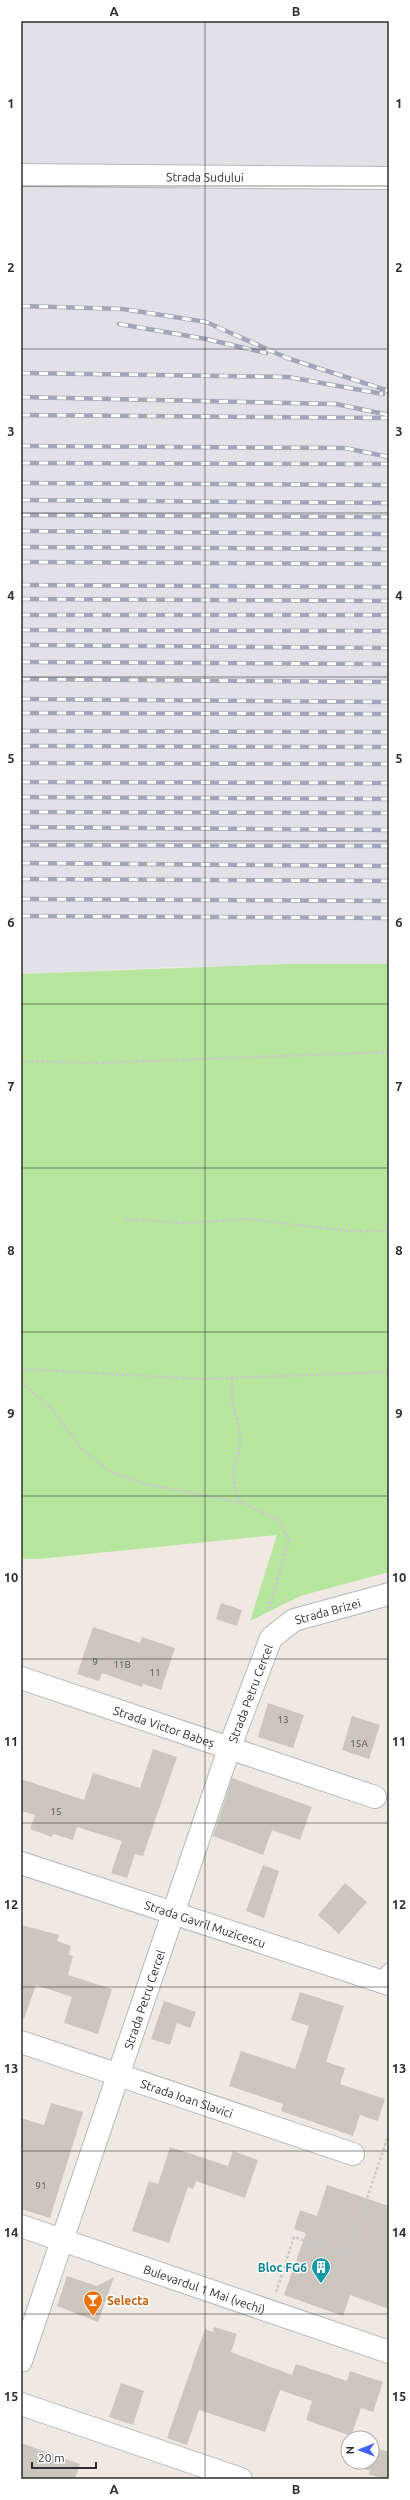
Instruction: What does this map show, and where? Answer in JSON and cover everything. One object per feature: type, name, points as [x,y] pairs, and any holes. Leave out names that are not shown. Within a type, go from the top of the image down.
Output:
[{"type":"street","name":"Strada Sudului","points":[[21,175],[389,178]]},
{"type":"street","name":"Strada Brizei","points":[[271,1638],[294,1620],[389,1594]]},
{"type":"street","name":"Strada Petru Cercel","points":[[21,2362],[230,1750],[271,1638]]},
{"type":"street","name":"Strada Victor Babeș","points":[[21,1678],[230,1750],[375,1797]]},
{"type":"street","name":"Strada Gavril Muzicescu","points":[[21,1863],[175,1914],[385,1978]]},
{"type":"street","name":"Strada Ioan Slavici","points":[[21,2042],[353,2154]]},
{"type":"street","name":"Bulevardul 1 Mai (vechi)","points":[[21,2226],[389,2352]]},
{"type":"street","points":[[21,2404],[241,2479]]},
{"type":"path","points":[[21,1061],[97,1063],[389,1052]]},
{"type":"path","points":[[126,1219],[184,1223],[249,1219],[348,1231],[389,1232]]},
{"type":"path","points":[[21,1369],[202,1379],[389,1372]]},
{"type":"path","points":[[232,1378],[232,1399],[240,1434],[240,1446],[233,1468],[234,1489],[240,1502]]},
{"type":"path","points":[[21,1382],[52,1408],[81,1448],[109,1471],[145,1484],[240,1502],[278,1520],[290,1540],[270,1604],[270,1614]]},
{"type":"path","points":[[274,2298],[294,2237],[348,2255],[389,2133]]},
{"type":"shaded area","points":[[21,21],[389,21],[389,966],[172,967],[21,974]]},
{"type":"green space","points":[[289,964],[389,964],[389,1572],[300,1596],[250,1621],[277,1535],[38,1559],[21,1559],[21,974]]},
{"type":"building","points":[[221,1603],[242,1610],[237,1626],[216,1619]]},
{"type":"building","points":[[93,1627],[140,1643],[142,1637],[175,1648],[161,1690],[143,1684],[142,1687],[102,1673],[99,1681],[77,1674]]},
{"type":"building","points":[[268,1703],[304,1715],[293,1748],[258,1737]]},
{"type":"building","points":[[352,1716],[380,1725],[369,1759],[342,1750]]},
{"type":"building","points":[[153,1749],[177,1757],[143,1856],[135,1854],[127,1878],[111,1873],[122,1841],[77,1827],[73,1840],[53,1834],[52,1837],[30,1829],[35,1815],[21,1811],[21,1779],[84,1800],[93,1773],[140,1788]]},
{"type":"building","points":[[232,1778],[312,1807],[300,1840],[272,1830],[263,1855],[213,1836]]},
{"type":"building","points":[[263,1865],[279,1871],[264,1918],[246,1911]]},
{"type":"building","points":[[345,1883],[367,1902],[339,1934],[318,1915]]},
{"type":"building","points":[[21,1925],[59,1935],[57,1941],[71,1946],[69,1955],[73,1956],[68,1975],[112,1989],[98,2034],[64,2023],[72,1997],[36,1985],[24,2019],[21,2018]]},
{"type":"building","points":[[300,1992],[344,2006],[326,2062],[345,2068],[340,2084],[385,2099],[378,2121],[360,2115],[353,2136],[281,2111],[283,2104],[229,2086],[241,2051],[295,2069],[309,2026],[291,2020]]},
{"type":"building","points":[[164,2001],[196,2012],[190,2028],[177,2023],[170,2045],[151,2039]]},
{"type":"building","points":[[51,2103],[83,2112],[50,2218],[21,2209],[21,2118],[44,2125]]},
{"type":"building","points":[[170,2147],[228,2166],[233,2151],[258,2160],[245,2198],[196,2181],[193,2189],[188,2187],[169,2243],[132,2231],[149,2181],[158,2184]]},
{"type":"building","points":[[327,2185],[389,2206],[389,2309],[350,2295],[343,2316],[284,2295],[306,2233],[294,2229],[300,2210],[317,2216]]},
{"type":"building","points":[[67,2276],[97,2286],[114,2277],[98,2322],[57,2306]]},
{"type":"building","points":[[214,2327],[237,2334],[231,2352],[292,2375],[296,2364],[347,2381],[350,2371],[383,2382],[373,2412],[361,2408],[353,2430],[340,2430],[340,2432],[306,2420],[312,2401],[280,2390],[265,2432],[199,2410],[187,2445],[167,2438],[205,2329],[213,2332]]},
{"type":"building","points":[[121,2383],[144,2391],[133,2425],[109,2417]]},
{"type":"building","points":[[21,2443],[80,2464],[75,2479],[21,2479]]},
{"type":"building","points":[[380,2449],[389,2452],[389,2479],[369,2475],[370,2471],[367,2470],[380,2470]]},
{"type":"railway","points":[[21,306],[123,309],[206,322],[287,358],[389,391]]},
{"type":"railway","points":[[119,324],[206,339],[266,353]]},
{"type":"railway","points":[[21,373],[288,377],[383,394]]},
{"type":"railway","points":[[21,397],[336,404],[389,415]]},
{"type":"railway","points":[[21,415],[389,418]]},
{"type":"railway","points":[[21,446],[345,448],[389,457]]},
{"type":"railway","points":[[21,463],[389,464]]},
{"type":"railway","points":[[21,483],[389,485]]},
{"type":"railway","points":[[21,500],[389,503]]},
{"type":"railway","points":[[21,515],[389,517]]},
{"type":"railway","points":[[21,531],[389,534]]},
{"type":"railway","points":[[21,547],[389,549]]},
{"type":"railway","points":[[21,562],[389,564]]},
{"type":"railway","points":[[21,585],[389,587]]},
{"type":"railway","points":[[21,599],[389,601]]},
{"type":"railway","points":[[21,615],[389,615]]},
{"type":"railway","points":[[21,630],[389,631]]},
{"type":"railway","points":[[21,645],[389,648]]},
{"type":"railway","points":[[21,662],[389,664]]},
{"type":"railway","points":[[21,679],[389,682]]},
{"type":"railway","points":[[21,699],[389,702]]},
{"type":"railway","points":[[21,713],[389,714]]},
{"type":"railway","points":[[21,731],[389,732]]},
{"type":"railway","points":[[21,746],[389,747]]},
{"type":"railway","points":[[21,763],[389,764]]},
{"type":"railway","points":[[21,782],[389,783]]},
{"type":"railway","points":[[21,797],[389,799]]},
{"type":"railway","points":[[21,812],[389,813]]},
{"type":"railway","points":[[21,827],[389,830]]},
{"type":"railway","points":[[21,845],[389,846]]},
{"type":"railway","points":[[21,863],[389,866]]},
{"type":"railway","points":[[21,879],[389,881]]},
{"type":"railway","points":[[21,899],[389,901]]},
{"type":"railway","points":[[21,916],[389,918]]},
{"type":"place","name":"Bloc FG6","points":[[321,2284]]},
{"type":"place","name":"Selecta","points":[[93,2317]]}]
